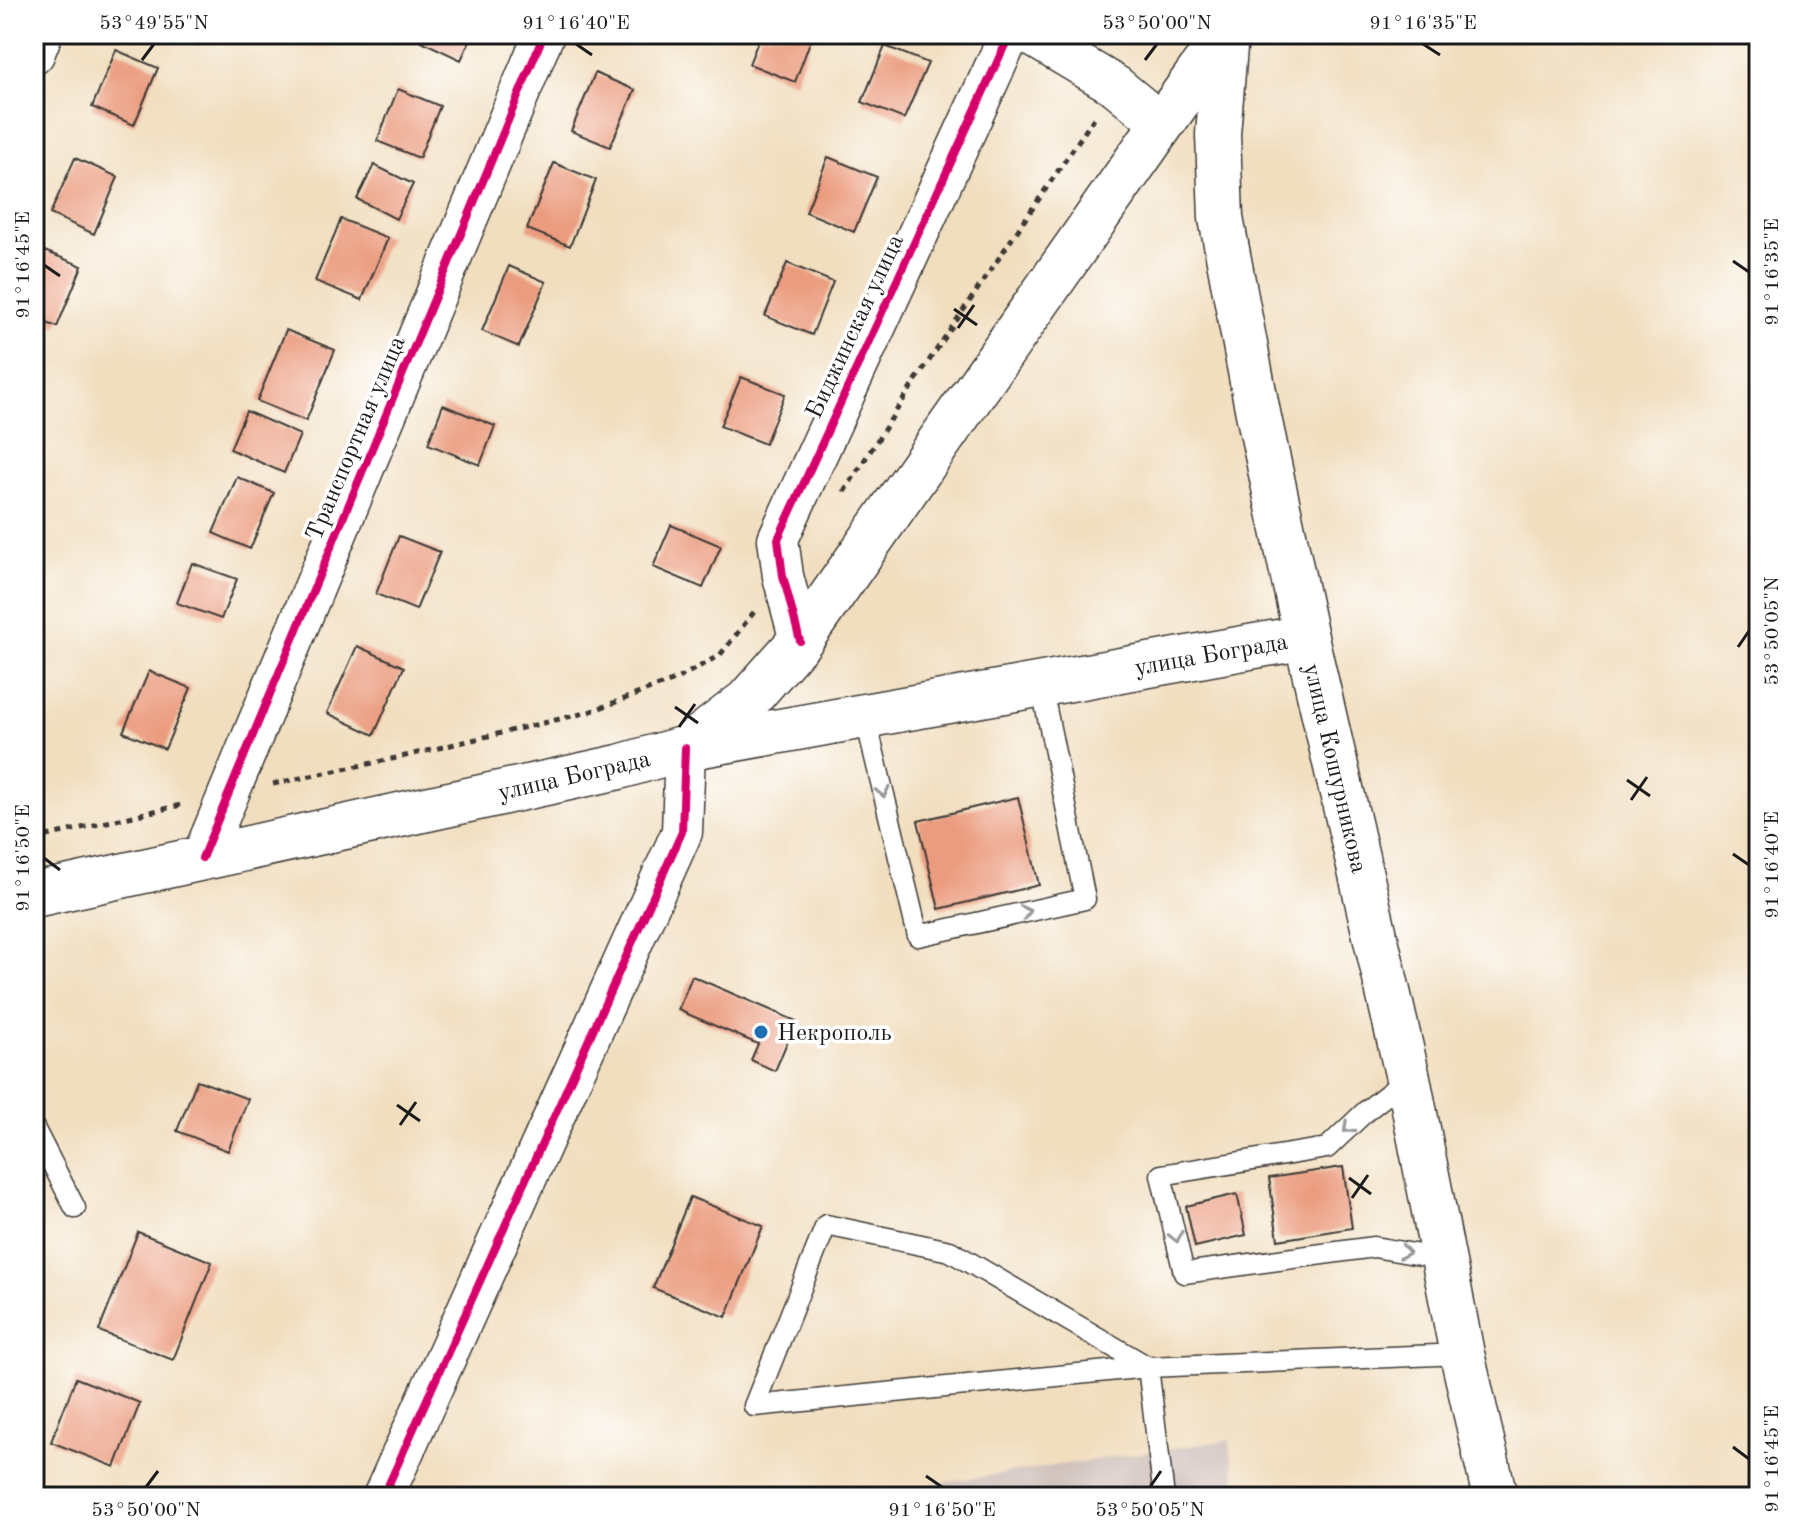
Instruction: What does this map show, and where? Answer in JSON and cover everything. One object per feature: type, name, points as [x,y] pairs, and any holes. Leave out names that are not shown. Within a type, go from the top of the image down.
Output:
[{"type":"main road","points":[[685,748],[747,701],[800,641],[1227,35]]},
{"type":"main road","name":"улица Кошурникова","points":[[1227,35],[1218,134],[1221,218],[1258,413],[1306,637],[1408,1078],[1462,1354],[1495,1497]]},
{"type":"main road","name":"улица Бограда","points":[[34,895],[619,767],[685,748],[1306,637]]},
{"type":"street","points":[[34,54],[42,34]]},
{"type":"street","name":"Транспортная улица","points":[[202,858],[544,34]]},
{"type":"street","name":"Биджинская улица","points":[[800,641],[783,576],[778,539],[1010,34]]},
{"type":"street","points":[[1029,34],[1116,86],[1162,124]]},
{"type":"street","points":[[383,1497],[682,832],[685,748]]},
{"type":"lane","points":[[865,716],[918,936],[1085,899],[1041,684]]},
{"type":"lane","points":[[1408,1078],[1366,1111],[1327,1148],[1161,1175],[1184,1273],[1374,1247],[1443,1259]]},
{"type":"lane","points":[[34,1128],[75,1208]]},
{"type":"lane","points":[[1148,1367],[950,1251],[826,1225],[754,1406],[1148,1367],[1462,1354]]},
{"type":"lane","points":[[1148,1367],[1164,1497]]},
{"type":"path","points":[[841,496],[1116,86]]},
{"type":"path","points":[[34,839],[589,712],[675,680],[720,655],[783,576]]},
{"type":"shaded area","points":[[1229,1440],[1238,1497],[844,1497]]},
{"type":"building","points":[[170,34],[202,34],[198,45]]},
{"type":"building","points":[[424,34],[473,34],[461,60],[421,41]]},
{"type":"building","points":[[652,34],[671,34],[668,41]]},
{"type":"building","points":[[761,34],[813,34],[795,82],[749,64]]},
{"type":"building","points":[[885,46],[928,63],[904,119],[862,102]]},
{"type":"building","points":[[116,50],[158,68],[134,125],[92,107]]},
{"type":"building","points":[[595,73],[635,90],[610,147],[571,131]]},
{"type":"building","points":[[398,89],[440,106],[419,158],[377,141]]},
{"type":"building","points":[[828,157],[877,177],[854,232],[806,212]]},
{"type":"building","points":[[75,158],[118,177],[94,234],[50,214]]},
{"type":"building","points":[[554,163],[596,180],[570,246],[527,229]]},
{"type":"building","points":[[374,165],[413,184],[396,219],[357,199]]},
{"type":"building","points":[[341,219],[388,238],[362,300],[315,281]]},
{"type":"building","points":[[37,248],[82,266],[57,327],[34,318],[34,256]]},
{"type":"building","points":[[787,263],[833,282],[812,335],[765,316]]},
{"type":"building","points":[[509,266],[546,282],[519,347],[482,331]]},
{"type":"building","points":[[286,330],[335,350],[306,421],[257,401]]},
{"type":"building","points":[[741,377],[785,394],[765,444],[720,426]]},
{"type":"building","points":[[443,405],[495,426],[480,465],[428,444]]},
{"type":"building","points":[[246,411],[300,435],[284,473],[230,449]]},
{"type":"building","points":[[237,477],[274,493],[250,549],[213,533]]},
{"type":"building","points":[[671,525],[721,546],[703,588],[653,567]]},
{"type":"building","points":[[399,536],[440,552],[416,610],[376,594]]},
{"type":"building","points":[[192,563],[237,579],[221,619],[177,603]]},
{"type":"building","points":[[357,646],[404,667],[374,735],[327,713]]},
{"type":"building","points":[[149,671],[191,688],[165,749],[123,732]]},
{"type":"building","points":[[1018,797],[1039,885],[939,909],[918,821]]},
{"type":"building","name":"Некрополь","points":[[692,976],[796,1021],[775,1071],[751,1060],[758,1044],[678,1010]]},
{"type":"building","points":[[197,1080],[248,1099],[228,1151],[177,1131]]},
{"type":"building","points":[[1343,1167],[1352,1228],[1278,1240],[1269,1178]]},
{"type":"building","points":[[1237,1194],[1246,1235],[1195,1247],[1186,1206]]},
{"type":"building","points":[[690,1197],[763,1226],[726,1317],[653,1288]]},
{"type":"building","points":[[138,1232],[212,1262],[173,1360],[99,1331]]},
{"type":"building","points":[[76,1378],[140,1403],[115,1467],[51,1442]]},
{"type":"cycle path","points":[[202,858],[544,34]]},
{"type":"cycle path","points":[[800,641],[783,576],[778,539],[1010,34]]},
{"type":"cycle path","points":[[383,1497],[682,832],[685,748]]},
{"type":"place","name":"Некрополь","points":[[761,1032]]}]
